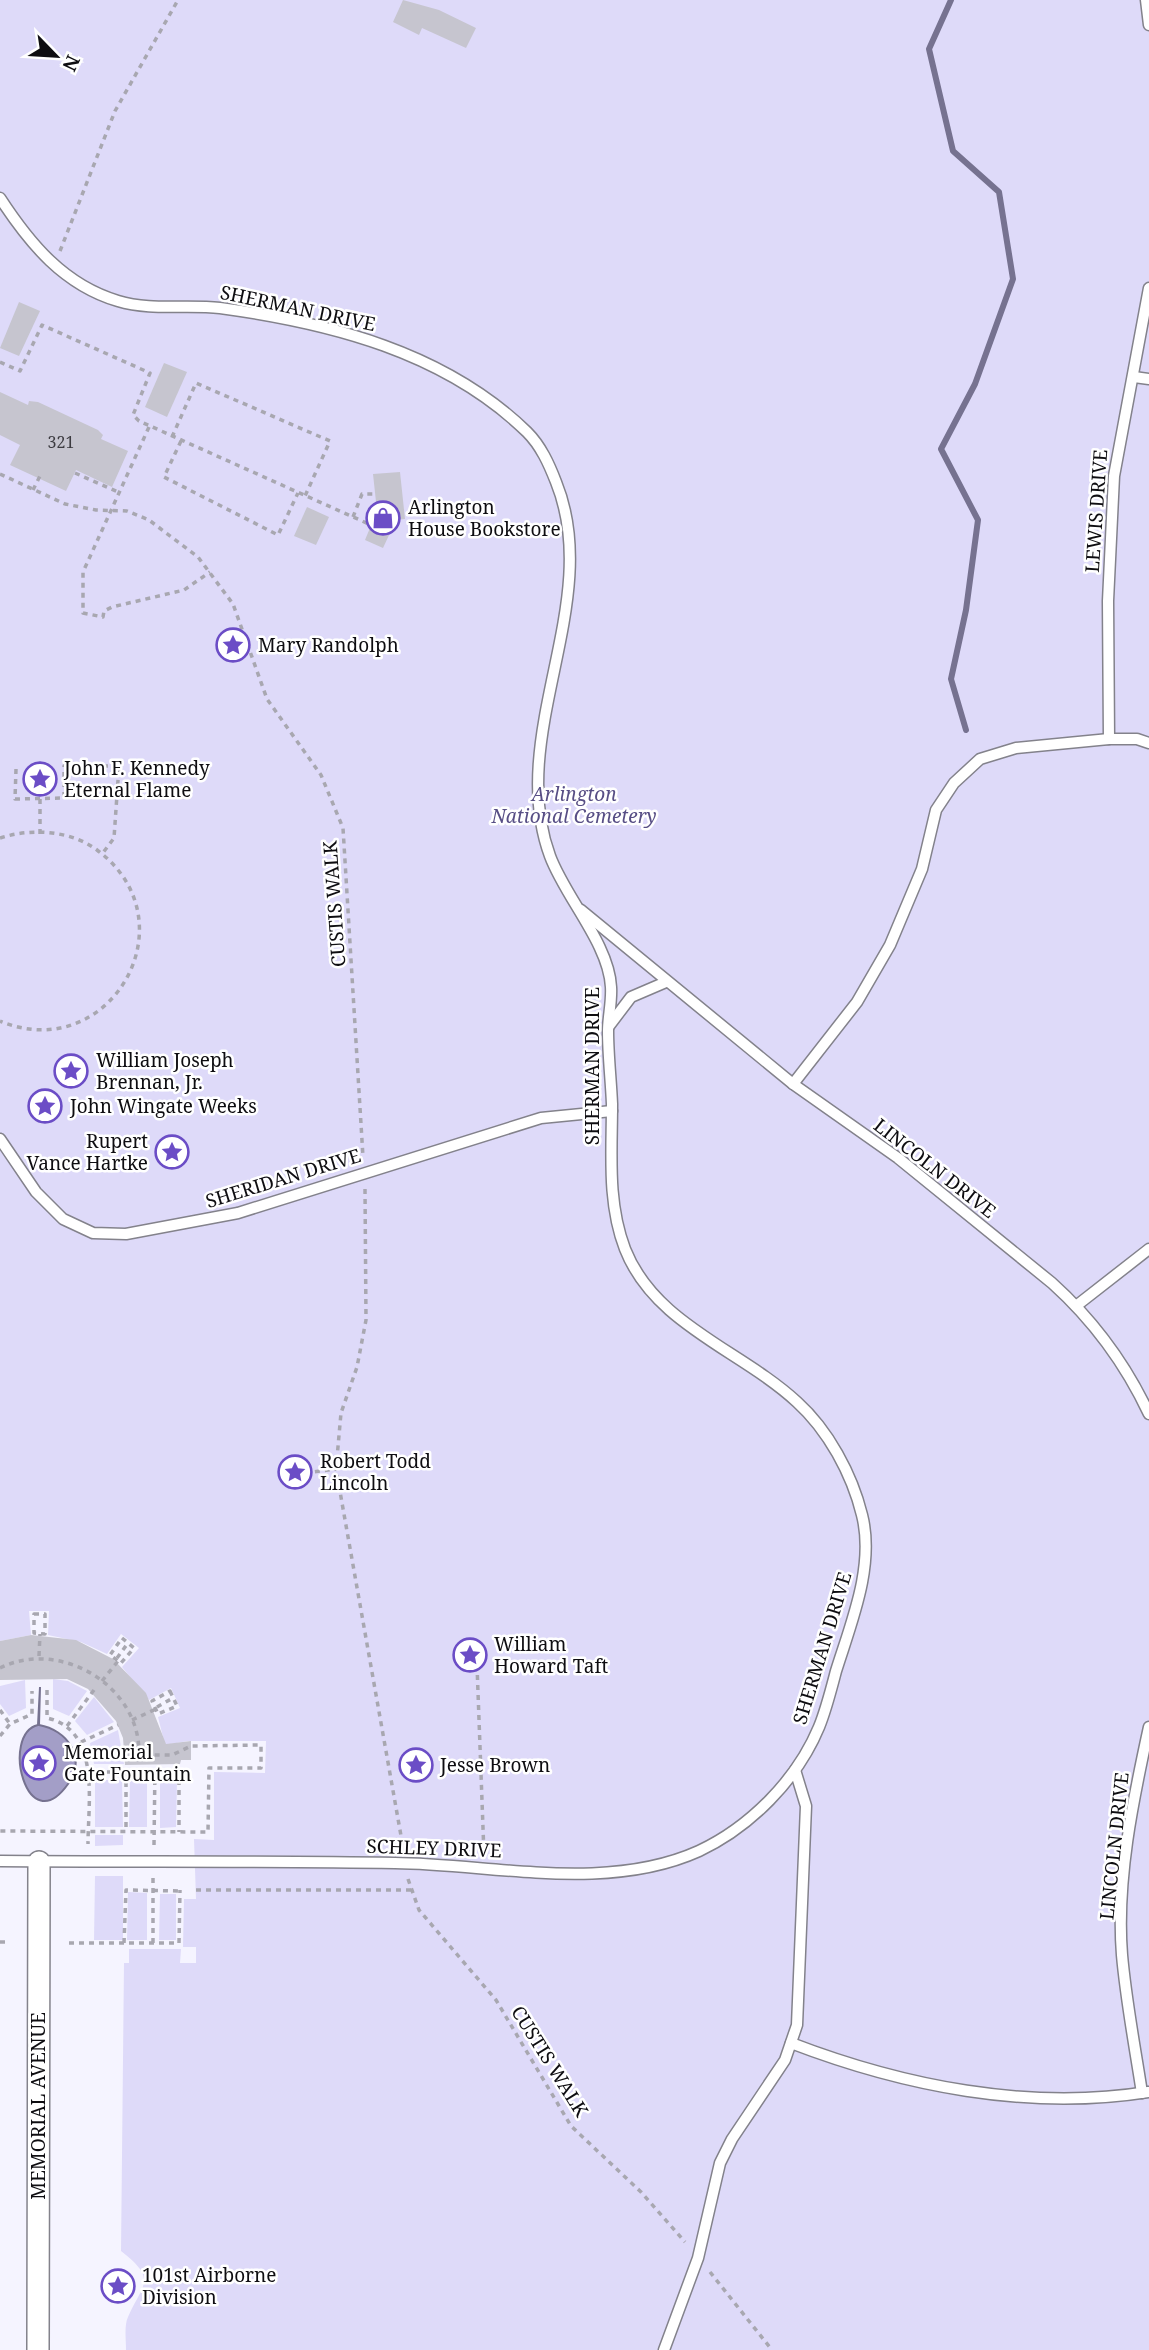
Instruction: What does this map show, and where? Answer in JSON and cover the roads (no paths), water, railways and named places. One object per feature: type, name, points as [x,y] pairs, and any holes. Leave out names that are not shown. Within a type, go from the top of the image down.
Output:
[{"type":"street","name":"MEMORIAL AVENUE","points":[[37,2350],[39,1862]]},
{"type":"lane","points":[[1146,0],[1149,25]]},
{"type":"lane","name":"SHERMAN DRIVE","points":[[0,198],[26,237],[54,266],[72,279],[118,301],[145,305],[210,307],[269,316],[393,347],[434,366],[493,404],[531,435],[547,459],[568,511],[570,533],[564,615],[537,779],[547,848],[562,885],[577,906],[611,981],[608,1027],[612,1111],[609,1164],[613,1198],[625,1249],[649,1291],[686,1324],[794,1398],[818,1423],[833,1446],[863,1518],[864,1568],[851,1623],[819,1726],[795,1770]]},
{"type":"lane","name":"LEWIS DRIVE","points":[[1109,739],[1111,509],[1119,443],[1134,377],[1149,288]]},
{"type":"lane","points":[[1134,377],[1149,379]]},
{"type":"lane","points":[[793,1084],[857,1002],[890,945],[922,869],[936,810],[954,783],[980,759],[1007,750],[1109,739],[1137,739],[1149,743]]},
{"type":"lane","name":"LINCOLN DRIVE","points":[[577,906],[793,1084],[898,1158],[1076,1306],[1130,1375],[1149,1413]]},
{"type":"lane","points":[[608,1027],[631,997],[666,982]]},
{"type":"lane","name":"SHERIDAN DRIVE","points":[[0,1139],[36,1192],[57,1214],[79,1228],[100,1234],[155,1230],[215,1219],[287,1199],[364,1171],[541,1118],[612,1111]]},
{"type":"lane","points":[[1076,1306],[1149,1249]]},
{"type":"lane","name":"LINCOLN DRIVE","points":[[1145,2093],[1122,1954],[1122,1903],[1138,1780],[1149,1727]]},
{"type":"lane","points":[[664,2350],[694,2269],[720,2163],[732,2139],[785,2060],[791,2043],[800,1997],[806,1807],[795,1770]]},
{"type":"lane","name":"SCHLEY DRIVE","points":[[0,1861],[405,1863],[566,1872],[650,1868],[705,1848],[750,1819],[795,1770]]},
{"type":"lane","points":[[791,2043],[849,2064],[956,2090],[1055,2098],[1145,2093]]},
{"type":"waterway","points":[[951,0],[929,49],[953,151],[999,192],[1013,279],[975,384],[941,449],[978,520],[966,610],[951,679],[966,730]]},
{"type":"place","name":"Arlington House Bookstore","points":[[383,518]]},
{"type":"place","name":"Mary Randolph","points":[[233,645]]},
{"type":"place","name":"John F. Kennedy Eternal Flame","points":[[40,779]]},
{"type":"place","name":"William Joseph Brennan, Jr.","points":[[71,1071]]},
{"type":"place","name":"John Wingate Weeks","points":[[45,1106]]},
{"type":"place","name":"Rupert Vance Hartke","points":[[172,1152]]},
{"type":"place","name":"Robert Todd Lincoln","points":[[295,1472]]},
{"type":"place","name":"William Howard Taft","points":[[470,1655]]},
{"type":"place","name":"Memorial Gate Fountain","points":[[39,1763]]},
{"type":"place","name":"Jesse Brown","points":[[416,1765]]},
{"type":"place","name":"101st Airborne Division","points":[[118,2286]]},
{"type":"park label","name":"Arlington National Cemetery","points":[[574,805]]}]
